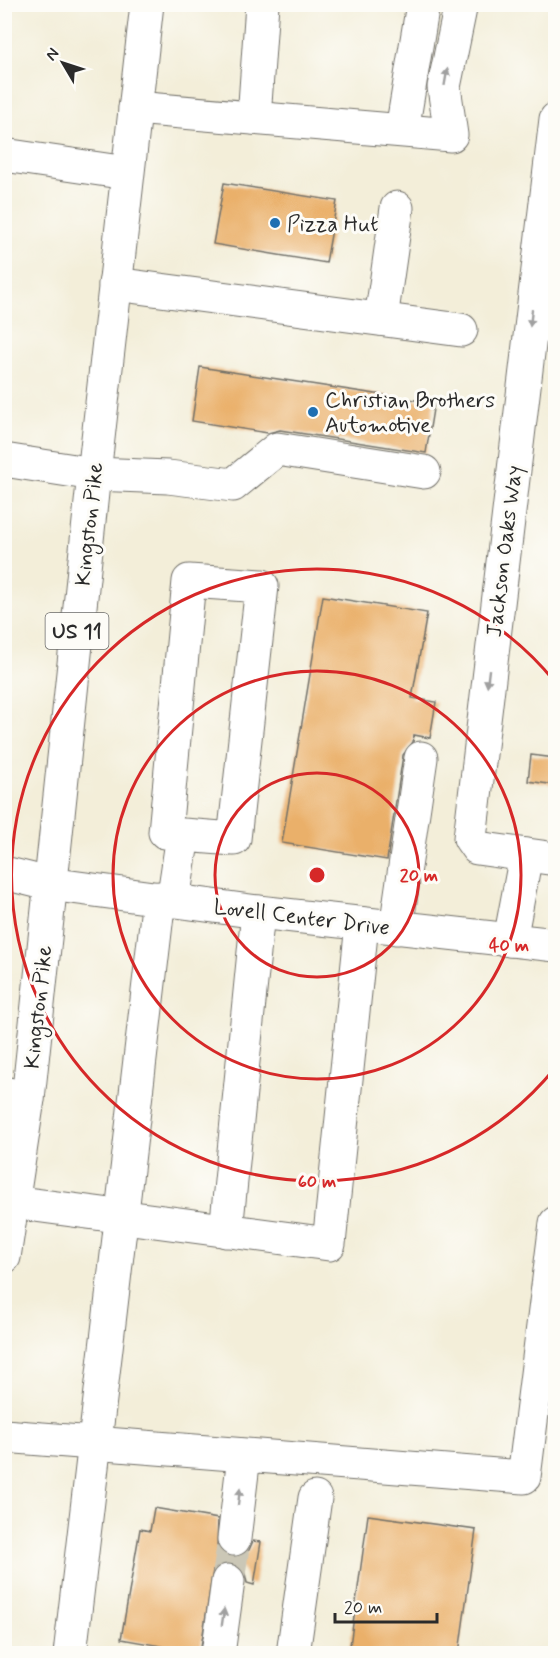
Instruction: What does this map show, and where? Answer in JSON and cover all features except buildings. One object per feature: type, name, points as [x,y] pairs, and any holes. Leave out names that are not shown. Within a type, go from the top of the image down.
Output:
[{"type":"main road","name":"Kingston Pike","points":[[4,1257],[12,1202],[16,1096],[49,884],[147,4]]},
{"type":"main road","points":[[254,118],[262,4]]},
{"type":"main road","points":[[402,130],[423,4]]},
{"type":"main road","points":[[135,108],[451,135],[444,87],[461,4]]},
{"type":"main road","name":"Jackson Oaks Way","points":[[510,940],[541,857],[477,848],[470,838],[547,260],[555,119]]},
{"type":"main road","points":[[4,155],[128,173]]},
{"type":"main road","points":[[381,319],[397,208]]},
{"type":"main road","points":[[115,284],[461,330]]},
{"type":"main road","points":[[4,460],[94,474],[168,477],[233,485],[277,449],[424,472]]},
{"type":"main road","points":[[189,581],[262,586],[234,839],[183,835],[165,832],[189,581]]},
{"type":"main road","points":[[396,928],[421,758]]},
{"type":"main road","points":[[70,1653],[121,1218],[166,900],[183,835]]},
{"type":"main road","name":"Lovell Center Drive","points":[[4,873],[49,884],[166,900],[555,945]]},
{"type":"main road","points":[[226,1231],[258,912]]},
{"type":"main road","points":[[12,1202],[329,1244],[363,924]]},
{"type":"main road","points":[[4,1436],[94,1445],[524,1477],[555,1223]]},
{"type":"main road","points":[[234,1539],[244,1456]]},
{"type":"main road","points":[[293,1653],[315,1498]]},
{"type":"main road","points":[[218,1653],[228,1581]]},
{"type":"tunnel","points":[[228,1581],[234,1539]]},
{"type":"place","name":"Pizza Hut","points":[[275,223]]},
{"type":"place","name":"Christian Brothers Automotive","points":[[313,412]]}]
